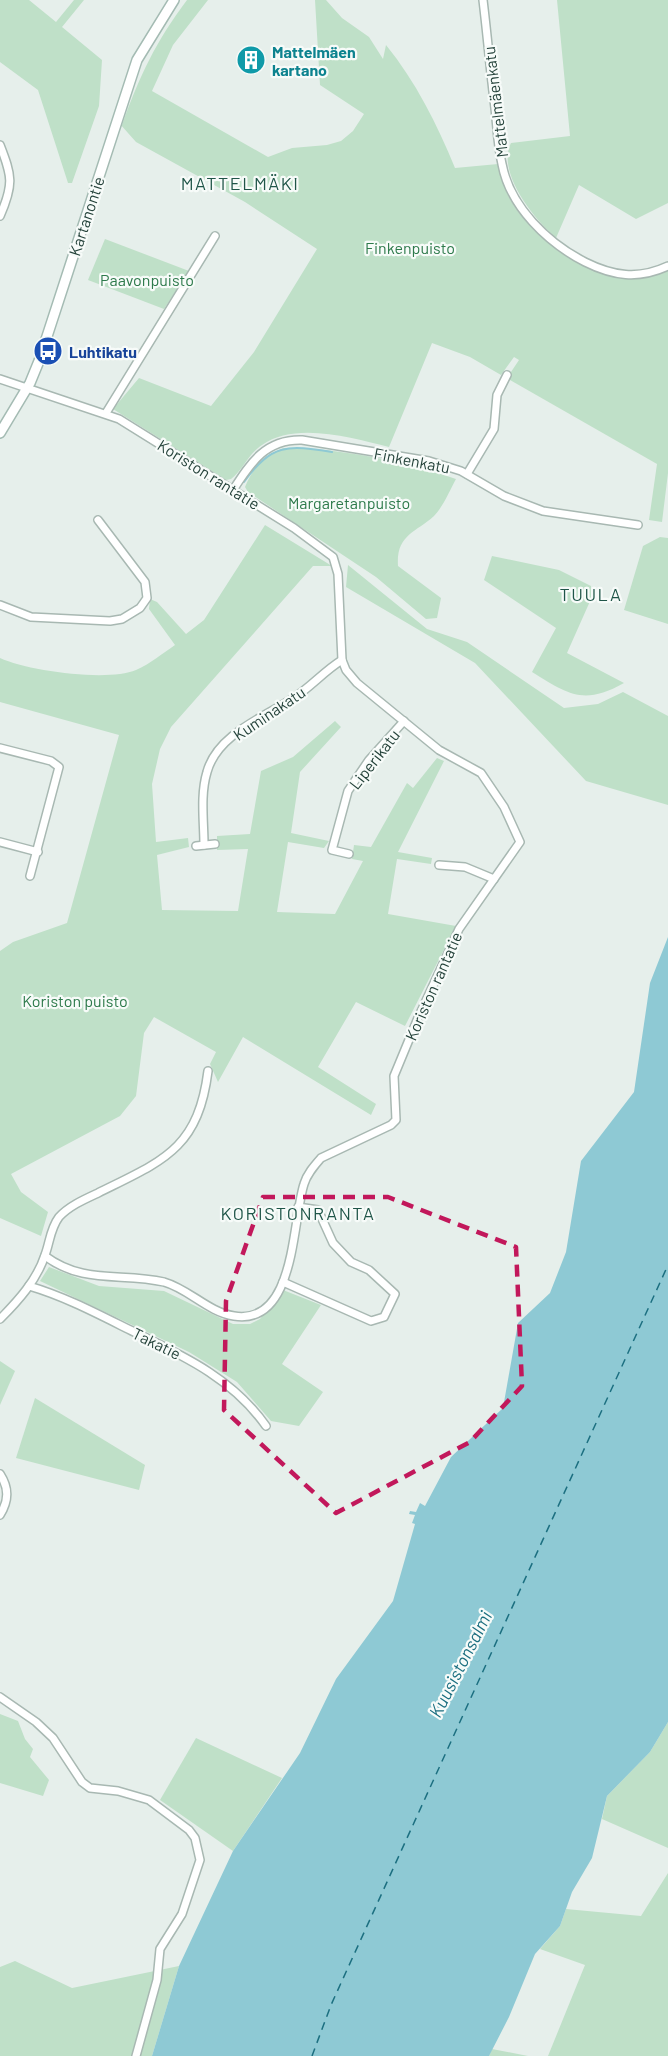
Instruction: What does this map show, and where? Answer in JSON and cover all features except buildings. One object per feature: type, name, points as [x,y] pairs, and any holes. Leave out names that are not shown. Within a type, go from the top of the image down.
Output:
[{"type":"street","name":"Kartanontie","points":[[0,433],[26,390],[41,355],[136,60],[174,0]]},
{"type":"street","name":"Mattelmäenkatu","points":[[483,0],[502,165],[524,211],[549,238],[568,253],[602,270],[623,276],[656,271],[668,266]]},
{"type":"street","points":[[0,145],[12,176],[11,189],[0,216]]},
{"type":"street","points":[[106,413],[215,236]]},
{"type":"street","points":[[466,474],[494,429],[497,395],[507,375]]},
{"type":"street","points":[[0,379],[26,390]]},
{"type":"street","name":"Koriston rantatie","points":[[26,390],[106,413],[131,425],[294,528],[333,556],[338,574],[342,660],[346,670],[357,683],[445,754],[481,773],[504,807],[520,842],[459,928],[408,1041],[394,1076],[396,1120],[392,1125],[321,1158],[304,1183],[298,1207],[292,1259],[283,1282],[260,1311],[251,1316],[233,1316],[165,1282],[99,1278],[79,1272],[45,1256]]},
{"type":"street","name":"Finkenkatu","points":[[233,490],[260,453],[272,446],[292,440],[409,456],[466,474],[504,496],[543,511],[638,525]]},
{"type":"street","points":[[0,605],[22,615],[101,621],[122,619],[140,608],[147,598],[145,582],[98,520]]},
{"type":"street","name":"Kuminakatu","points":[[215,844],[200,846],[203,792],[207,772],[216,752],[235,735],[298,695],[342,660]]},
{"type":"street","name":"Liperikatu","points":[[349,854],[332,850],[348,790],[369,760],[404,721]]},
{"type":"street","points":[[0,748],[51,761],[59,766],[30,876]]},
{"type":"street","points":[[0,842],[38,852]]},
{"type":"street","points":[[439,865],[465,867],[494,879]]},
{"type":"street","points":[[0,1319],[29,1286],[45,1256],[54,1225],[67,1210],[157,1163],[179,1147],[198,1113],[208,1071]]},
{"type":"street","points":[[283,1282],[371,1321],[384,1317],[395,1294],[369,1270],[351,1262],[333,1243],[318,1210],[298,1207]]},
{"type":"street","name":"Takatie","points":[[29,1286],[62,1297],[211,1370],[253,1407],[266,1426]]},
{"type":"street","points":[[0,1474],[8,1492],[6,1506],[0,1515]]},
{"type":"street","points":[[0,1697],[53,1738],[82,1782],[90,1788],[118,1791],[149,1800],[189,1830],[195,1838],[200,1860],[182,1914],[160,1949],[157,1980],[136,2056]]},
{"type":"highlighted area","points":[[263,1197],[388,1197],[516,1247],[522,1386],[470,1442],[336,1513],[224,1410],[226,1301]]},
{"type":"green space","points":[[0,0],[29,0],[56,22],[74,0],[84,0],[62,27],[102,60],[99,106],[72,183],[68,183],[38,90],[0,62]]},
{"type":"green space","name":"Finkenpuisto","points":[[187,0],[208,0],[173,45],[152,91],[268,157],[292,148],[327,145],[341,141],[353,131],[364,114],[320,85],[315,0],[326,0],[342,18],[369,37],[383,59],[386,45],[397,59],[425,104],[455,168],[498,164],[508,195],[518,212],[529,225],[557,249],[588,268],[619,278],[644,277],[668,270],[668,473],[662,522],[649,520],[657,464],[510,380],[511,372],[519,360],[514,357],[501,375],[470,357],[432,343],[389,447],[342,436],[291,434],[275,438],[262,445],[231,479],[226,480],[113,409],[139,378],[211,406],[254,352],[317,249],[245,202],[136,142],[120,124],[122,125],[157,45]]},
{"type":"green space","points":[[557,0],[668,0],[668,203],[636,219],[579,185],[556,238],[538,220],[520,195],[509,168],[508,155],[511,143],[570,136]]},
{"type":"green space","name":"Paavonpuisto","points":[[105,239],[189,271],[164,309],[88,280]]},
{"type":"green space","name":"Margaretanpuisto","points":[[284,448],[325,450],[371,457],[456,479],[434,516],[408,536],[398,556],[398,566],[441,598],[437,618],[426,619],[376,577],[248,492],[245,487],[256,468],[265,458]]},
{"type":"green space","name":"Koriston puisto","points":[[265,525],[332,566],[313,566],[171,727],[160,749],[152,784],[156,842],[188,838],[189,847],[157,855],[162,910],[238,911],[248,849],[217,850],[217,836],[250,834],[261,771],[293,757],[335,721],[341,727],[300,772],[291,833],[329,841],[324,848],[288,842],[277,912],[335,914],[363,861],[352,859],[354,845],[371,847],[407,783],[413,788],[437,758],[444,761],[398,852],[432,858],[431,864],[397,859],[388,914],[456,926],[405,1026],[356,1002],[318,1067],[376,1104],[371,1115],[243,1037],[218,1082],[210,1064],[216,1052],[154,1017],[144,1033],[136,1096],[120,1116],[11,1174],[21,1192],[48,1212],[41,1236],[0,1218],[0,951],[13,942],[67,923],[119,735],[0,702],[0,658],[48,671],[88,675],[123,673],[141,668],[175,645],[149,609],[150,599],[157,602],[186,634],[204,620]]},
{"type":"green space","points":[[660,537],[668,538],[668,624],[624,610],[643,546]]},
{"type":"green space","points":[[492,556],[559,570],[591,586],[591,599],[567,653],[624,683],[597,694],[576,694],[532,672],[556,628],[484,580]]},
{"type":"green space","points":[[348,565],[427,629],[467,642],[564,708],[598,704],[623,692],[668,716],[668,805],[586,781],[475,663],[346,587]]},
{"type":"green space","points":[[49,1267],[99,1286],[164,1291],[233,1324],[250,1324],[260,1319],[283,1290],[321,1305],[282,1364],[323,1392],[299,1426],[271,1421],[237,1382],[189,1352],[40,1281]]},
{"type":"green space","points":[[0,1361],[15,1371],[0,1405]]},
{"type":"green space","points":[[35,1398],[145,1465],[139,1490],[16,1458]]},
{"type":"green space","points":[[0,1714],[18,1721],[25,1739],[33,1749],[30,1757],[49,1780],[43,1796],[0,1783]]},
{"type":"green space","points":[[668,1722],[668,1848],[602,1819],[607,1796],[650,1752]]},
{"type":"green space","points":[[196,1738],[282,1778],[233,1851],[160,1800]]},
{"type":"green space","points":[[668,1873],[668,2056],[548,2056],[585,1965],[540,1949],[560,1926],[566,1909],[641,1916]]},
{"type":"green space","points":[[15,1961],[72,1988],[179,1966],[152,2056],[0,2056],[0,1967]]},
{"type":"green space","points":[[492,2049],[528,2056],[489,2056]]},
{"type":"water","name":"Kuusistonsalmi","points":[[668,937],[668,1722],[650,1752],[607,1796],[592,1858],[572,1892],[560,1926],[535,1954],[509,2017],[489,2056],[152,2056],[179,1966],[233,1851],[300,1753],[336,1679],[393,1601],[415,1524],[412,1523],[415,1515],[409,1514],[410,1511],[416,1512],[420,1503],[425,1506],[451,1457],[503,1408],[518,1323],[550,1293],[566,1252],[581,1161],[634,1092],[650,983]]},
{"type":"waterway","points":[[244,482],[263,460],[282,450],[304,448],[332,452]]},
{"type":"ferry route","points":[[312,2056],[331,2005],[668,1265]]},
{"type":"place","name":"Mattelmäen kartano","points":[[251,60]]},
{"type":"place","name":"Luhtikatu","points":[[48,351]]},
{"type":"district","name":"MATTELMÄKI","points":[[240,183]]},
{"type":"district","name":"TUULA","points":[[591,594]]},
{"type":"district","name":"KORISTONRANTA","points":[[298,1213]]}]
